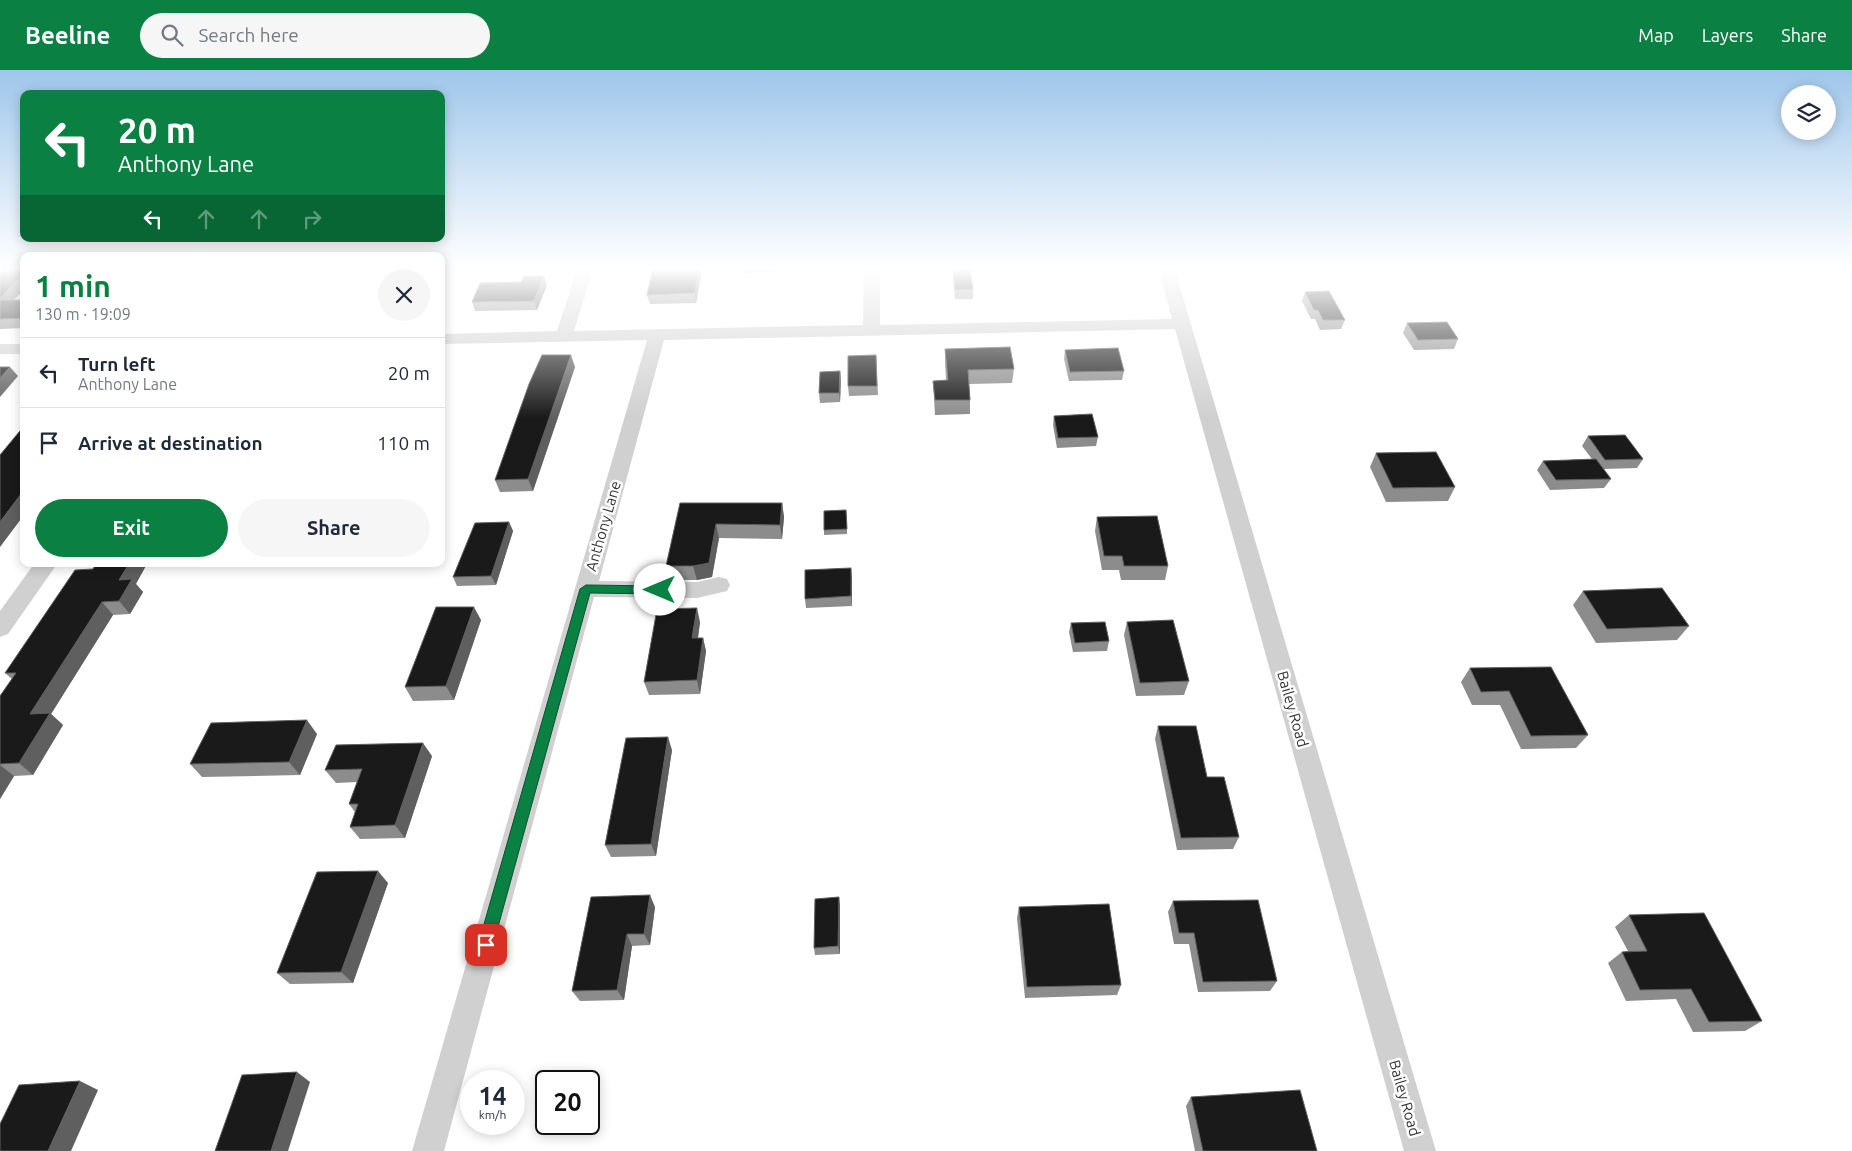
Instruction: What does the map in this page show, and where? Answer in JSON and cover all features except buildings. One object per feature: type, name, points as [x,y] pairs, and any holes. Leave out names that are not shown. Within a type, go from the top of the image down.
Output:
[{"type":"street","points":[[564,336],[570,317]]},
{"type":"street","points":[[871,317],[871,329]]},
{"type":"street","name":"Bailey Road","points":[[1181,317],[1420,1151]]},
{"type":"street","points":[[445,339],[1183,324]]},
{"type":"street","name":"Anthony Lane","points":[[428,1151],[657,334]]},
{"type":"street","points":[[0,349],[20,349]]},
{"type":"street","points":[[0,628],[44,567]]},
{"type":"street","points":[[586,589],[697,590],[719,584]]},
{"type":"route","points":[[486,945],[586,589],[660,590]]}]
